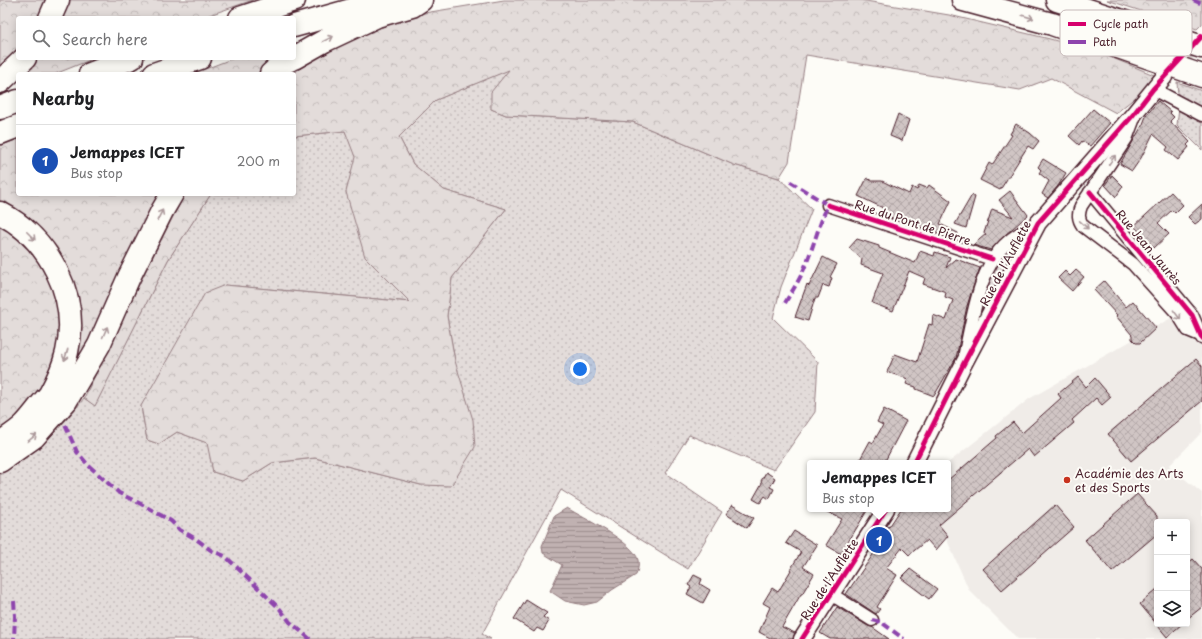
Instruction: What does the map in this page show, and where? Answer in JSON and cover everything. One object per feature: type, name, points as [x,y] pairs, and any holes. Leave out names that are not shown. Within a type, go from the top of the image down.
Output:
[{"type":"highway","points":[[51,16],[58,0]]},
{"type":"highway","points":[[246,16],[294,0]]},
{"type":"highway","points":[[296,25],[387,0]]},
{"type":"highway","points":[[296,57],[324,41],[377,16],[412,6],[421,0]]},
{"type":"highway","points":[[963,0],[1060,27]]},
{"type":"highway","points":[[1057,0],[1088,10]]},
{"type":"highway","points":[[1192,44],[1202,47]]},
{"type":"highway","points":[[1144,56],[1202,76]]},
{"type":"highway","points":[[0,82],[23,60]]},
{"type":"highway","points":[[95,72],[127,60]]},
{"type":"highway","points":[[160,72],[194,60]]},
{"type":"highway","points":[[273,72],[282,64],[290,60]]},
{"type":"highway","points":[[0,108],[16,102]]},
{"type":"highway","points":[[0,133],[16,127]]},
{"type":"highway","points":[[0,461],[34,437],[66,401],[99,345],[129,278],[171,196]]},
{"type":"highway","points":[[0,213],[23,228],[49,257],[60,277],[66,294],[69,312],[67,352],[49,395],[23,426],[0,443]]},
{"type":"street","name":"Rue de l'Auflette","points":[[916,460],[963,365],[1038,223],[1164,78]]},
{"type":"street","points":[[1153,90],[1202,115]]},
{"type":"street","points":[[1186,107],[1202,122]]},
{"type":"street","name":"Rue Jean Jaurès","points":[[1138,108],[1126,139],[1090,192],[1079,212],[1079,220],[1083,226],[1133,264],[1178,314],[1188,330],[1201,336]]},
{"type":"street","name":"Rue Jean Jaurès","points":[[1090,192],[1192,315],[1201,336]]},
{"type":"street","name":"Rue du Pont de Pierre","points":[[828,205],[992,259]]},
{"type":"street","points":[[963,365],[982,281],[992,259],[1009,241],[1038,223]]},
{"type":"street","name":"Rue de l'Auflette","points":[[802,639],[884,512]]},
{"type":"street","points":[[832,594],[872,620]]},
{"type":"shaded area","name":"Académie des Arts et des Sports","points":[[1178,314],[1202,338],[1202,432],[1169,466],[1202,493],[1202,639],[1018,639],[969,590],[947,540],[923,512],[951,512],[951,461],[1029,399]]},
{"type":"shaded area","points":[[567,508],[618,538],[634,553],[638,560],[636,575],[612,590],[597,602],[584,605],[565,601],[550,591],[562,565],[543,553],[542,546],[554,516]]},
{"type":"green space","points":[[0,0],[51,0],[45,16],[16,16],[16,57],[0,72]]},
{"type":"green space","points":[[66,0],[253,0],[207,16],[61,16]]},
{"type":"green space","points":[[504,0],[860,0],[949,15],[1050,39],[1060,42],[1060,56],[1108,56],[1154,75],[1142,92],[1116,113],[1051,78],[1020,90],[806,55],[789,162],[779,178],[734,165],[633,122],[506,115],[491,109],[491,92],[509,70],[436,100],[399,137],[413,164],[444,190],[506,209],[452,278],[447,316],[455,361],[473,420],[475,447],[451,486],[421,485],[315,458],[272,463],[243,481],[213,472],[207,443],[177,432],[159,444],[147,440],[141,406],[205,293],[225,285],[410,302],[365,257],[346,192],[355,157],[345,131],[296,136],[296,72],[294,72],[332,48],[368,32],[418,14]]},
{"type":"green space","points":[[1107,0],[1202,0],[1202,24],[1197,29],[1192,27],[1192,10],[1138,10]]},
{"type":"green space","points":[[32,60],[90,60],[60,72],[22,72]]},
{"type":"green space","points":[[229,60],[282,60],[266,72],[197,72]]},
{"type":"green space","points":[[510,69],[491,109],[506,115],[633,122],[734,165],[779,178],[812,209],[781,287],[773,318],[818,362],[815,412],[774,470],[689,435],[665,473],[722,512],[688,569],[561,490],[482,634],[491,639],[0,639],[0,473],[35,450],[66,420],[84,398],[95,405],[168,260],[210,196],[296,196],[296,136],[345,131],[356,157],[346,192],[411,302],[225,285],[141,406],[147,440],[159,444],[177,432],[208,443],[213,472],[243,481],[272,463],[315,458],[421,485],[455,361],[447,316],[452,278],[506,209],[444,190],[413,164],[399,137],[436,100]]},
{"type":"green space","points":[[1177,82],[1202,91],[1202,150],[1177,125],[1179,107]]},
{"type":"green space","points":[[16,140],[16,196],[166,196],[70,385],[78,317],[0,204],[0,146]]},
{"type":"green space","points":[[184,196],[210,196],[168,260],[95,406],[84,398]]},
{"type":"green space","points":[[0,221],[14,230],[53,277],[63,335],[40,397],[0,434]]},
{"type":"green space","points":[[1023,240],[975,326],[992,271],[1004,252],[1012,245]]},
{"type":"building","points":[[1158,101],[1171,112],[1170,113],[1174,117],[1170,121],[1190,142],[1187,145],[1189,147],[1178,160],[1166,150],[1168,147],[1153,134],[1141,158],[1132,171],[1120,164],[1146,116]]},
{"type":"building","points":[[1093,109],[1110,123],[1090,146],[1082,141],[1079,145],[1069,136]]},
{"type":"building","points":[[898,114],[909,120],[902,141],[890,136]]},
{"type":"building","points":[[1016,124],[1039,141],[1033,149],[1028,146],[1000,190],[980,180],[989,163],[992,165],[1012,135],[1010,134]]},
{"type":"building","points":[[1043,159],[1066,173],[1048,198],[1042,194],[1049,181],[1039,173],[1041,170],[1038,167]]},
{"type":"building","points":[[1112,175],[1123,186],[1116,197],[1105,185]]},
{"type":"building","points":[[867,178],[872,181],[882,181],[909,194],[912,187],[917,190],[919,185],[927,188],[929,185],[951,201],[940,224],[958,233],[956,239],[880,214],[883,208],[858,196]]},
{"type":"building","points":[[1010,191],[1028,215],[1004,236],[991,250],[973,245],[986,234],[984,233],[992,209],[1013,217],[999,200]]},
{"type":"building","points":[[1171,192],[1183,205],[1175,213],[1172,210],[1158,223],[1169,234],[1154,248],[1134,226]]},
{"type":"building","points":[[972,195],[975,197],[966,228],[955,224]]},
{"type":"building","points":[[1202,204],[1202,219],[1195,224],[1188,217]]},
{"type":"building","points":[[857,239],[879,246],[879,248],[915,263],[920,251],[934,256],[935,252],[950,257],[946,268],[956,259],[980,268],[967,306],[956,358],[934,396],[906,384],[908,379],[887,372],[895,354],[917,362],[929,324],[932,325],[933,315],[946,320],[953,300],[945,297],[946,292],[923,284],[925,278],[909,271],[893,311],[872,303],[883,273],[861,265],[862,259],[849,248]]},
{"type":"building","points":[[823,257],[837,264],[830,277],[832,278],[829,287],[823,285],[818,298],[815,298],[808,321],[795,317],[807,284],[809,286]]},
{"type":"building","points":[[1076,270],[1084,277],[1072,291],[1058,278],[1065,271],[1070,276]]},
{"type":"building","points":[[1104,281],[1126,307],[1133,301],[1156,328],[1140,343],[1136,343],[1132,339],[1132,335],[1116,316],[1117,315],[1094,290]]},
{"type":"building","points":[[1196,359],[1202,366],[1202,401],[1131,461],[1108,434]]},
{"type":"building","points":[[1078,377],[1086,387],[1095,378],[1111,397],[1102,405],[1096,398],[1072,420],[1074,423],[1034,457],[1028,449],[939,525],[948,536],[936,550],[927,540],[909,555],[902,548],[886,568],[897,575],[877,607],[880,609],[876,614],[846,594],[883,540],[880,538],[899,512],[951,512],[951,477],[997,438],[996,436],[1013,422],[1022,433],[1061,398],[1058,394]]},
{"type":"building","points":[[884,409],[906,421],[886,460],[860,460],[870,441],[873,443],[883,425],[877,422]]},
{"type":"building","points":[[766,472],[775,478],[770,487],[774,489],[769,499],[765,496],[760,503],[753,499]]},
{"type":"building","points":[[1137,494],[1157,516],[1157,519],[1154,519],[1154,537],[1112,572],[1085,540]]},
{"type":"building","points":[[732,505],[754,518],[747,528],[726,514]]},
{"type":"building","points":[[1055,505],[1074,527],[1002,590],[983,569]]},
{"type":"building","points":[[827,512],[866,512],[841,554],[826,545],[842,519]]},
{"type":"building","points":[[794,531],[817,545],[803,567],[814,574],[782,627],[795,633],[793,639],[772,639],[759,632],[770,607],[763,603],[772,588],[778,592],[801,552],[786,543]]},
{"type":"building","points":[[1193,559],[1202,569],[1202,607],[1190,617],[1190,591],[1190,562]]},
{"type":"building","points":[[910,569],[937,589],[929,599],[901,578]]},
{"type":"building","points":[[694,575],[702,579],[700,584],[710,590],[703,603],[687,594],[691,587],[688,585]]},
{"type":"building","points":[[1154,592],[1154,621],[1140,604]]},
{"type":"building","points":[[526,600],[547,613],[543,617],[549,621],[543,631],[537,628],[534,632],[514,619]]},
{"type":"building","points":[[837,607],[872,627],[889,639],[830,639],[820,633]]},
{"type":"building","points":[[1159,627],[1179,627],[1167,637]]},
{"type":"tunnel","points":[[1192,47],[1201,38]]},
{"type":"tunnel","points":[[1167,73],[1184,56]]},
{"type":"marked path","points":[[1193,0],[1202,4]]},
{"type":"marked path","points":[[785,303],[804,269],[828,205],[789,181]]},
{"type":"marked path","points":[[65,425],[77,452],[89,466],[119,493],[171,521],[180,530],[196,539],[212,551],[225,556],[280,609],[290,622],[310,639]]},
{"type":"marked path","points":[[14,601],[14,639]]},
{"type":"marked path","points":[[872,620],[881,622],[904,639]]},
{"type":"cycle path","points":[[1192,47],[1202,36]]},
{"type":"cycle path","points":[[916,460],[963,365],[1038,223],[1133,115],[1153,89],[1184,56]]},
{"type":"cycle path","points":[[1090,192],[1192,315],[1202,338]]},
{"type":"cycle path","points":[[828,205],[992,259]]},
{"type":"cycle path","points":[[802,639],[884,512]]},
{"type":"place","name":"Académie des Arts et des Sports","points":[[1067,480]]},
{"type":"place","name":"Jemappes ICET","points":[[879,540]]}]
